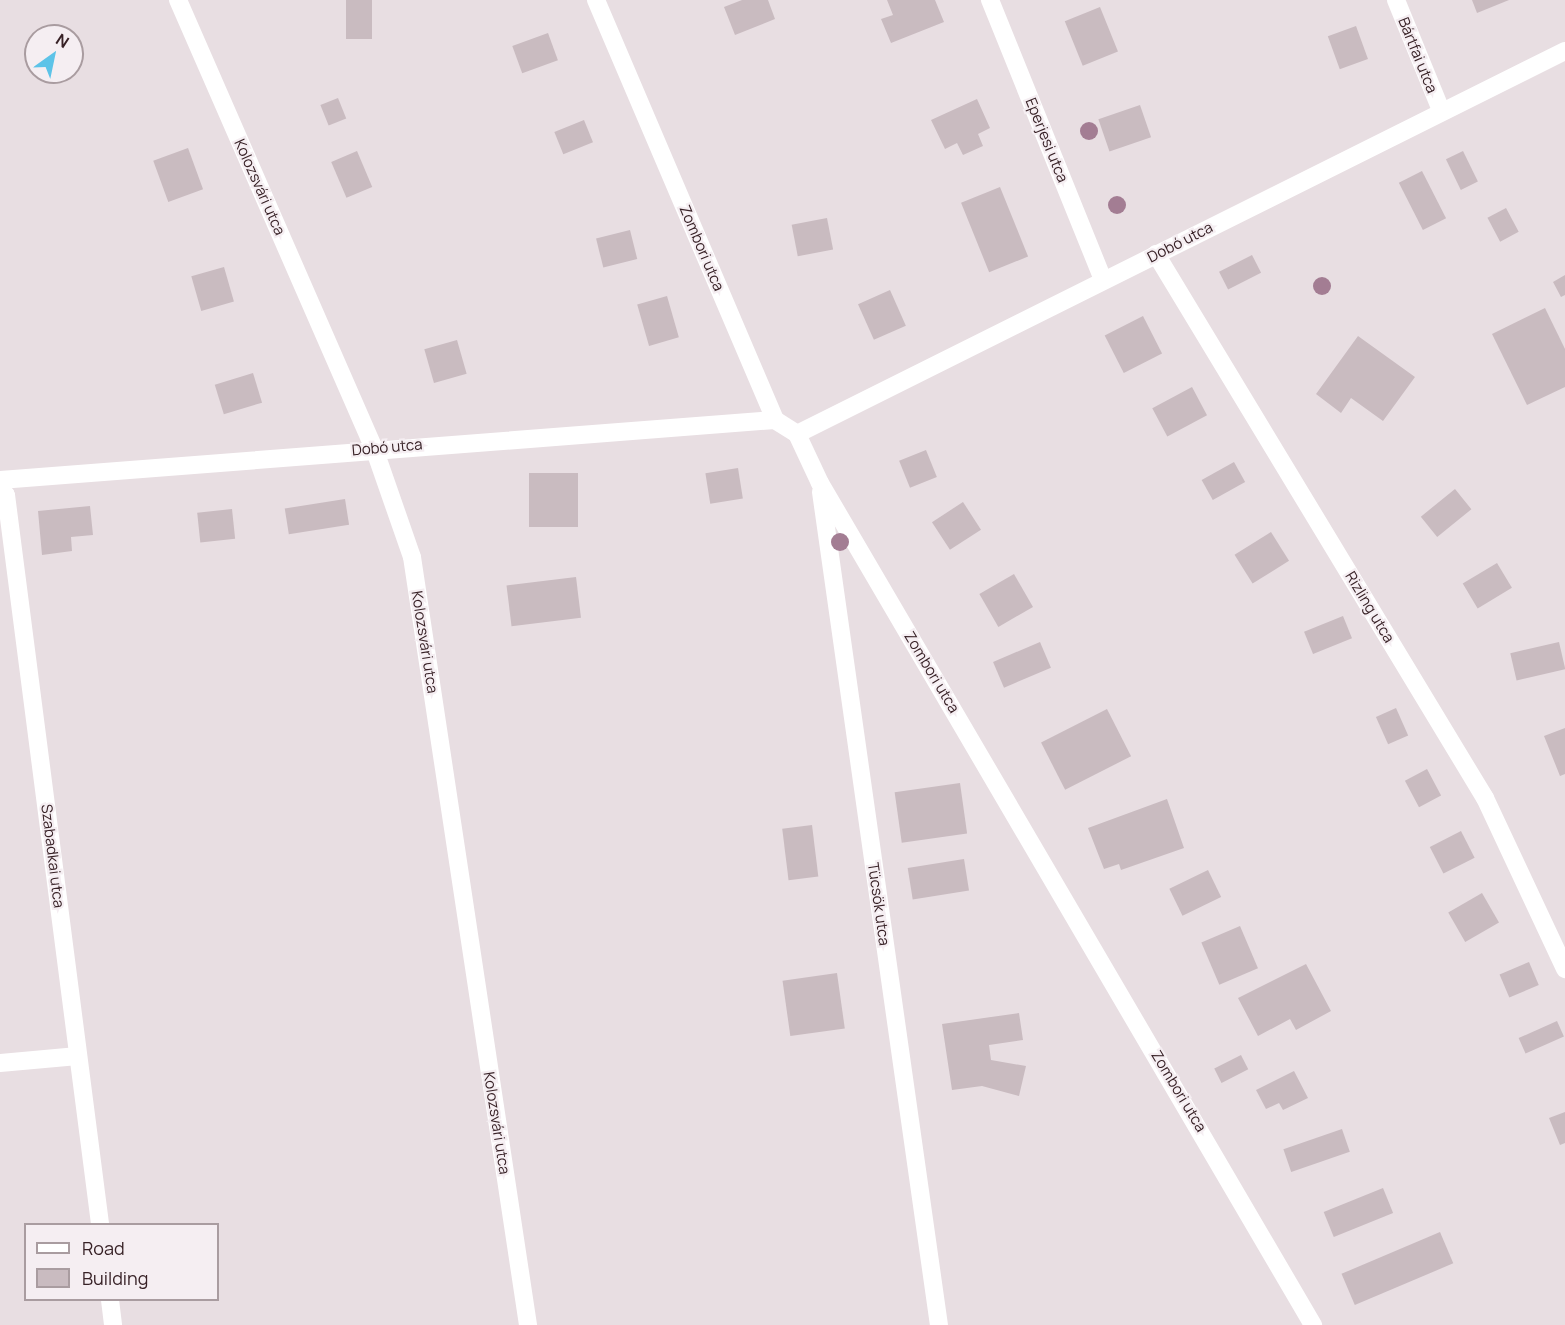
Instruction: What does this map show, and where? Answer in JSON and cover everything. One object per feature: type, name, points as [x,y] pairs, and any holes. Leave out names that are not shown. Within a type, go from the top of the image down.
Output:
[{"type":"street","name":"Kolozsvári utca","points":[[178,0],[374,448],[412,557],[528,1325]]},
{"type":"street","name":"Zombori utca","points":[[596,0],[775,420]]},
{"type":"street","name":"Eperjesi utca","points":[[990,0],[1103,279]]},
{"type":"street","name":"Bártfai utca","points":[[1396,0],[1441,110]]},
{"type":"street","name":"Dobó utca","points":[[797,434],[1441,110],[1565,51]]},
{"type":"street","name":"Rizling utca","points":[[1156,254],[1485,798],[1565,969]]},
{"type":"street","name":"Dobó utca","points":[[0,480],[374,448],[775,420]]},
{"type":"street","points":[[775,420],[797,434]]},
{"type":"street","name":"Zombori utca","points":[[797,434],[820,483],[1313,1325]]},
{"type":"street","name":"Tücsök utca","points":[[820,483],[939,1325]]},
{"type":"street","name":"Szabadkai utca","points":[[0,491],[6,495],[100,1223]]},
{"type":"street","points":[[0,1063],[78,1056]]},
{"type":"street","points":[[110,1301],[113,1325]]},
{"type":"building","points":[[346,0],[372,0],[372,39],[346,39]]},
{"type":"building","points":[[742,0],[768,0],[775,19],[735,35],[724,7]]},
{"type":"building","points":[[887,0],[935,0],[944,22],[891,43],[881,19],[893,15]]},
{"type":"building","points":[[1472,0],[1509,0],[1477,13]]},
{"type":"building","points":[[1100,7],[1118,52],[1083,66],[1065,21]]},
{"type":"building","points":[[1356,26],[1368,59],[1340,69],[1328,36]]},
{"type":"building","points":[[548,33],[558,60],[522,73],[512,46]]},
{"type":"building","points":[[338,98],[346,118],[329,126],[320,105]]},
{"type":"building","points":[[977,99],[990,128],[978,134],[983,146],[963,155],[957,143],[945,149],[931,120]]},
{"type":"building","points":[[1140,105],[1151,137],[1109,151],[1098,119]]},
{"type":"building","points":[[584,120],[593,142],[563,154],[554,132]]},
{"type":"building","points":[[188,148],[203,189],[168,202],[153,161]]},
{"type":"building","points":[[357,151],[372,187],[346,198],[331,162]]},
{"type":"building","points":[[1463,151],[1478,182],[1461,190],[1446,159]]},
{"type":"building","points":[[1422,171],[1446,218],[1423,230],[1399,183]]},
{"type":"building","points":[[1000,187],[1028,257],[989,272],[961,203]]},
{"type":"building","points":[[1506,208],[1519,232],[1500,242],[1487,218]]},
{"type":"building","points":[[827,218],[833,249],[798,256],[792,225]]},
{"type":"building","points":[[630,230],[637,259],[603,268],[596,238]]},
{"type":"building","points":[[1252,255],[1261,273],[1228,290],[1219,272]]},
{"type":"building","points":[[224,267],[234,302],[201,311],[191,276]]},
{"type":"building","points":[[1565,275],[1565,295],[1561,297],[1553,282]]},
{"type":"building","points":[[890,290],[906,326],[874,340],[858,304]]},
{"type":"building","points":[[667,296],[679,337],[649,346],[637,305]]},
{"type":"building","points":[[1545,308],[1565,349],[1565,387],[1527,405],[1492,334]]},
{"type":"building","points":[[1143,316],[1162,353],[1124,373],[1105,336]]},
{"type":"building","points":[[1358,336],[1415,377],[1383,421],[1351,398],[1341,413],[1316,394]]},
{"type":"building","points":[[457,340],[467,374],[434,383],[424,349]]},
{"type":"building","points":[[253,373],[262,403],[224,414],[215,385]]},
{"type":"building","points":[[1192,387],[1207,415],[1167,436],[1152,408]]},
{"type":"building","points":[[926,450],[937,477],[910,488],[899,461]]},
{"type":"building","points":[[1234,462],[1245,482],[1213,500],[1202,480]]},
{"type":"building","points":[[738,468],[743,499],[710,504],[705,473]]},
{"type":"building","points":[[529,473],[578,473],[578,527],[529,527]]},
{"type":"building","points":[[1455,489],[1471,509],[1437,537],[1421,517]]},
{"type":"building","points":[[345,499],[349,525],[289,534],[285,509]]},
{"type":"building","points":[[963,502],[981,530],[950,550],[932,522]]},
{"type":"building","points":[[90,506],[93,535],[71,537],[72,551],[42,555],[38,511]]},
{"type":"building","points":[[232,509],[235,539],[200,542],[197,513]]},
{"type":"building","points":[[1271,532],[1289,561],[1253,584],[1235,555]]},
{"type":"building","points":[[1497,563],[1512,588],[1478,608],[1463,584]]},
{"type":"building","points":[[1014,574],[1033,607],[998,627],[979,594]]},
{"type":"building","points":[[576,577],[581,618],[512,626],[507,586]]},
{"type":"building","points":[[1343,616],[1352,638],[1313,654],[1304,632]]},
{"type":"building","points":[[1040,642],[1051,668],[1004,688],[993,662]]},
{"type":"building","points":[[1559,642],[1565,669],[1517,681],[1510,653]]},
{"type":"building","points":[[1396,708],[1408,735],[1388,744],[1376,717]]},
{"type":"building","points":[[1107,709],[1131,756],[1065,790],[1041,743]]},
{"type":"building","points":[[1565,728],[1565,774],[1560,776],[1544,736]]},
{"type":"building","points":[[1427,769],[1441,795],[1419,807],[1405,781]]},
{"type":"building","points":[[960,783],[967,834],[902,843],[895,792]]},
{"type":"building","points":[[1167,799],[1184,848],[1121,870],[1119,864],[1104,869],[1088,828]]},
{"type":"building","points":[[812,825],[818,877],[789,880],[782,829]]},
{"type":"building","points":[[1461,831],[1475,858],[1443,874],[1430,847]]},
{"type":"building","points":[[964,859],[969,891],[913,900],[908,868]]},
{"type":"building","points":[[1208,870],[1221,897],[1183,916],[1169,889]]},
{"type":"building","points":[[1482,893],[1499,922],[1465,942],[1448,912]]},
{"type":"building","points":[[1240,926],[1258,968],[1219,985],[1201,942]]},
{"type":"building","points":[[1529,962],[1539,985],[1509,998],[1500,975]]},
{"type":"building","points":[[1306,964],[1331,1011],[1296,1030],[1290,1019],[1258,1036],[1238,998]]},
{"type":"building","points":[[837,973],[845,1028],[790,1036],[783,981]]},
{"type":"building","points":[[1019,1013],[1023,1040],[989,1045],[991,1060],[1026,1066],[1019,1096],[982,1086],[952,1090],[942,1024]]},
{"type":"building","points":[[1557,1021],[1564,1037],[1526,1054],[1519,1038]]},
{"type":"building","points":[[1241,1055],[1248,1069],[1222,1083],[1214,1069]]},
{"type":"building","points":[[1294,1071],[1308,1098],[1283,1110],[1279,1103],[1266,1109],[1256,1090]]},
{"type":"building","points":[[1565,1112],[1565,1143],[1560,1145],[1549,1118]]},
{"type":"building","points":[[1342,1129],[1350,1152],[1291,1172],[1283,1149]]},
{"type":"building","points":[[1383,1188],[1393,1213],[1334,1237],[1324,1212]]},
{"type":"building","points":[[1440,1232],[1453,1263],[1355,1305],[1342,1274]]}]
